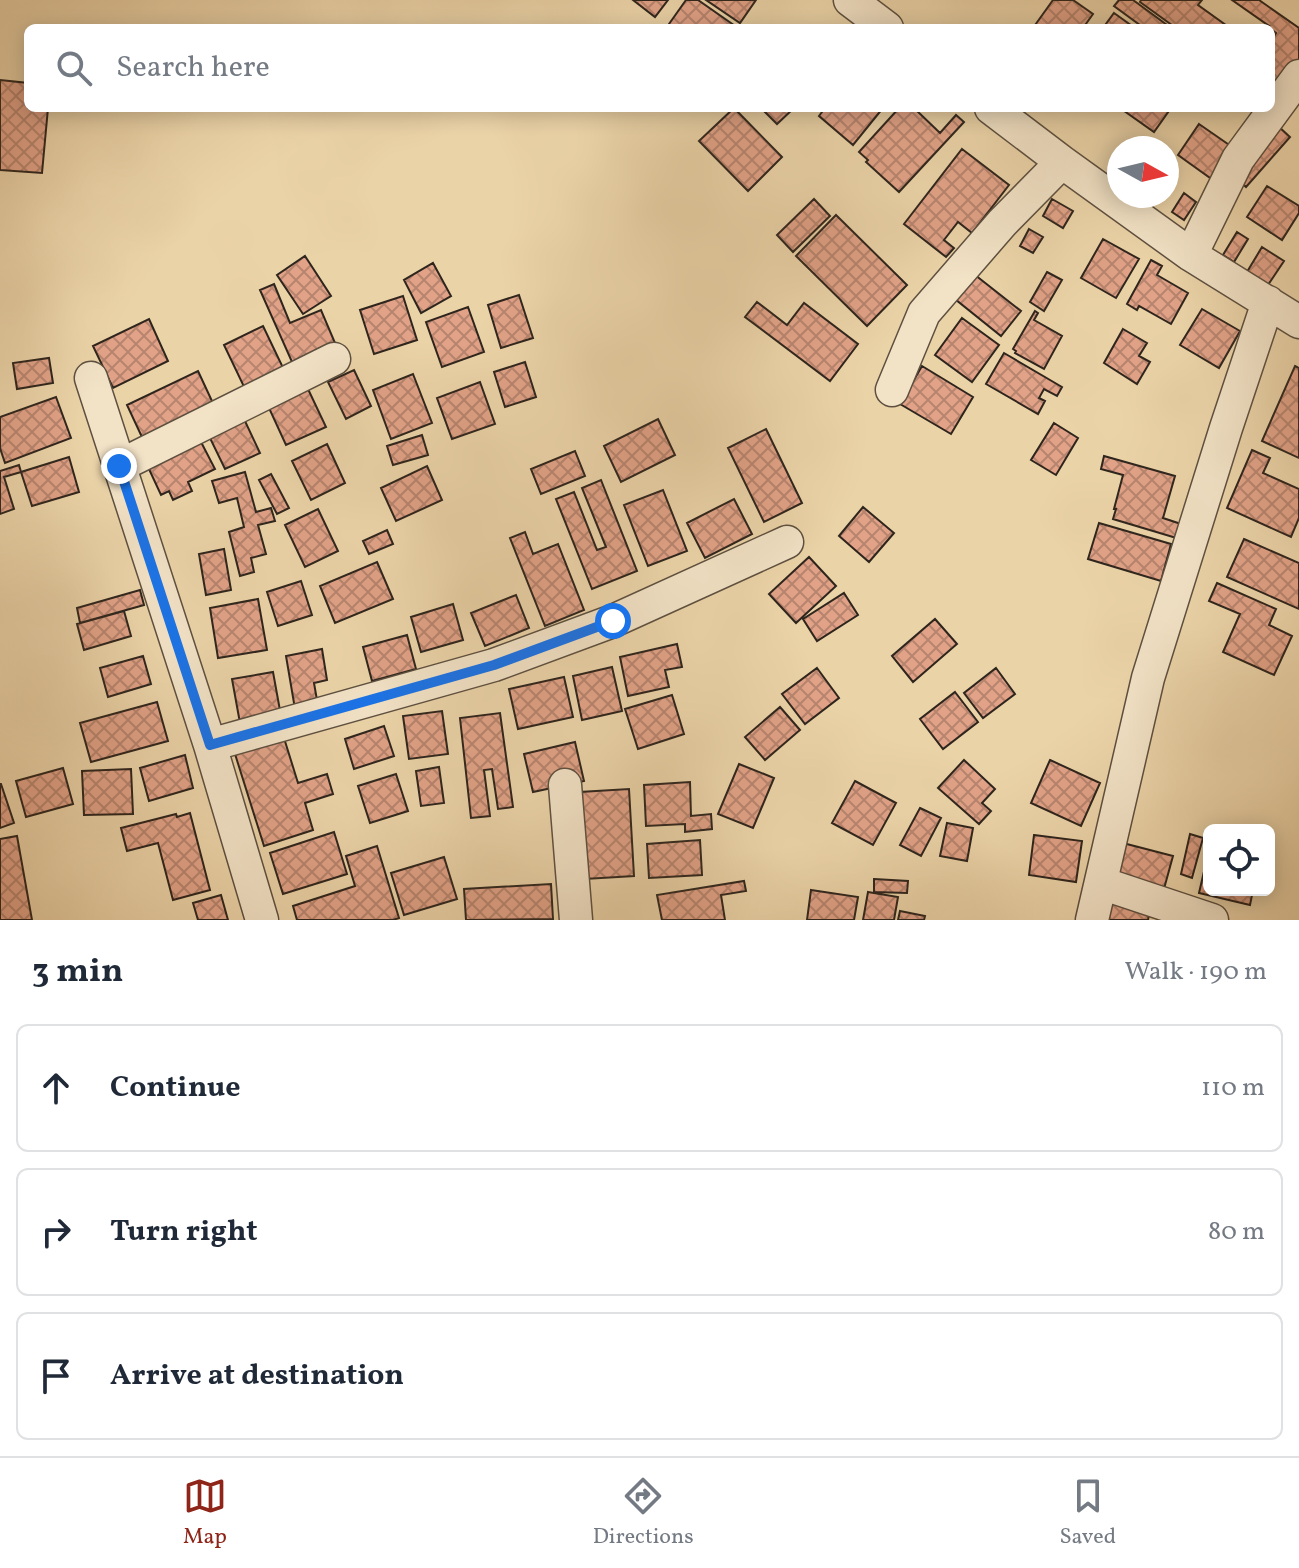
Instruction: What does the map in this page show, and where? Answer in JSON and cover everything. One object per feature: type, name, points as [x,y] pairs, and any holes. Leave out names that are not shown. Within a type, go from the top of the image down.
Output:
[{"type":"street","points":[[850,0],[882,24]]},
{"type":"street","points":[[1275,109],[1299,76]]},
{"type":"street","points":[[996,112],[1191,255],[1299,322]]},
{"type":"street","points":[[1191,255],[1238,159],[1273,112]]},
{"type":"street","points":[[892,390],[924,313],[1002,223],[1062,162]]},
{"type":"street","points":[[1092,920],[1148,678],[1268,302]]},
{"type":"street","points":[[119,466],[334,359]]},
{"type":"street","points":[[91,378],[210,745],[262,920]]},
{"type":"street","points":[[210,745],[494,665],[613,621],[787,542]]},
{"type":"street","points":[[565,785],[576,920]]},
{"type":"street","points":[[1101,883],[1212,920]]},
{"type":"building","points":[[633,0],[668,0],[655,17]]},
{"type":"building","points":[[686,0],[698,0],[732,24],[669,24]]},
{"type":"building","points":[[706,0],[756,0],[740,23]]},
{"type":"building","points":[[1053,0],[1073,0],[1093,14],[1086,24],[1036,24]]},
{"type":"building","points":[[1119,0],[1133,0],[1166,24],[1139,24],[1114,6]]},
{"type":"building","points":[[1202,0],[1198,5],[1224,24],[1170,24],[1140,2]]},
{"type":"building","points":[[1232,0],[1259,0],[1299,28],[1299,59],[1275,94],[1275,24],[1266,24]]},
{"type":"building","points":[[1114,13],[1129,24],[1106,24]]},
{"type":"building","points":[[0,80],[24,83],[24,112],[48,112],[42,173],[0,170]]},
{"type":"building","points":[[730,112],[738,112],[782,157],[748,191],[699,141]]},
{"type":"building","points":[[765,112],[790,112],[777,124]]},
{"type":"building","points":[[822,112],[880,112],[853,145],[819,116]]},
{"type":"building","points":[[895,112],[918,112],[940,133],[956,115],[964,122],[899,192],[859,152]]},
{"type":"building","points":[[1126,112],[1168,112],[1154,132]]},
{"type":"building","points":[[1199,124],[1235,149],[1213,180],[1179,154]]},
{"type":"building","points":[[1277,125],[1290,137],[1246,187],[1233,175]]},
{"type":"building","points":[[962,149],[1009,185],[972,233],[958,222],[944,240],[954,248],[946,257],[904,224]]},
{"type":"building","points":[[1267,186],[1299,206],[1299,213],[1282,240],[1247,217]]},
{"type":"building","points":[[1184,193],[1196,202],[1184,220],[1172,212],[1179,208]]},
{"type":"building","points":[[814,199],[830,216],[793,252],[777,235]]},
{"type":"building","points":[[1052,199],[1073,211],[1063,228],[1043,216]]},
{"type":"building","points":[[836,215],[907,285],[867,326],[796,256]]},
{"type":"building","points":[[1029,229],[1043,237],[1033,253],[1020,246]]},
{"type":"building","points":[[1237,232],[1248,239],[1234,262],[1223,255]]},
{"type":"building","points":[[1103,239],[1139,259],[1116,298],[1081,278]]},
{"type":"building","points":[[1262,247],[1284,261],[1268,285],[1247,272]]},
{"type":"building","points":[[305,256],[331,296],[303,314],[277,275]]},
{"type":"building","points":[[1151,260],[1162,266],[1157,275],[1188,293],[1171,324],[1139,306],[1137,310],[1127,304]]},
{"type":"building","points":[[433,263],[451,296],[421,313],[404,280]]},
{"type":"building","points":[[970,271],[1021,311],[1001,336],[950,295]]},
{"type":"building","points":[[1047,272],[1062,280],[1044,311],[1030,302]]},
{"type":"building","points":[[274,284],[290,323],[321,310],[335,343],[292,362],[260,290]]},
{"type":"building","points":[[519,295],[533,338],[501,348],[488,305]]},
{"type":"building","points":[[403,296],[417,340],[374,354],[360,310]]},
{"type":"building","points":[[757,302],[787,325],[804,303],[858,344],[830,381],[745,317]]},
{"type":"building","points":[[468,307],[484,352],[442,367],[426,322]]},
{"type":"building","points":[[1202,309],[1240,331],[1219,368],[1180,345]]},
{"type":"building","points":[[1035,311],[1038,313],[1034,320],[1062,336],[1044,369],[1013,349]]},
{"type":"building","points":[[962,318],[999,345],[972,382],[935,355]]},
{"type":"building","points":[[149,319],[168,361],[113,388],[93,346]]},
{"type":"building","points":[[263,326],[286,374],[247,393],[224,345]]},
{"type":"building","points":[[1123,329],[1147,343],[1139,356],[1150,362],[1137,384],[1104,363]]},
{"type":"building","points":[[1004,353],[1062,387],[1057,396],[1044,389],[1039,398],[1045,401],[1038,414],[986,384]]},
{"type":"building","points":[[49,358],[53,383],[17,389],[13,363]]},
{"type":"building","points":[[525,362],[536,397],[505,407],[494,372]]},
{"type":"building","points":[[922,366],[973,397],[951,434],[900,404]]},
{"type":"building","points":[[1295,366],[1299,368],[1299,458],[1262,441]]},
{"type":"building","points":[[354,370],[371,406],[346,419],[328,382]]},
{"type":"building","points":[[198,371],[218,414],[147,448],[127,405]]},
{"type":"building","points":[[413,374],[432,423],[391,439],[373,390]]},
{"type":"building","points":[[480,382],[495,424],[452,439],[437,398]]},
{"type":"building","points":[[308,389],[326,427],[286,445],[269,408]]},
{"type":"building","points":[[56,397],[71,438],[5,463],[0,448],[0,417]]},
{"type":"building","points":[[244,419],[260,453],[225,469],[209,436]]},
{"type":"building","points":[[658,419],[675,455],[621,482],[604,446]]},
{"type":"building","points":[[1054,423],[1078,438],[1056,475],[1031,460]]},
{"type":"building","points":[[766,429],[802,503],[764,522],[728,448]]},
{"type":"building","points":[[422,435],[428,455],[393,465],[387,446]]},
{"type":"building","points":[[201,442],[215,469],[188,482],[192,491],[173,500],[169,491],[161,495],[148,467]]},
{"type":"building","points":[[327,444],[345,483],[311,500],[292,461]]},
{"type":"building","points":[[1252,450],[1270,458],[1263,473],[1299,489],[1299,518],[1291,537],[1227,508]]},
{"type":"building","points":[[575,451],[585,476],[541,494],[531,469]]},
{"type":"building","points":[[1104,456],[1175,476],[1163,518],[1187,526],[1183,540],[1113,519],[1123,475],[1101,469]]},
{"type":"building","points":[[69,457],[79,492],[32,506],[21,472]]},
{"type":"building","points":[[19,465],[21,472],[4,477],[14,509],[0,514],[0,471]]},
{"type":"building","points":[[427,466],[442,500],[396,521],[381,488]]},
{"type":"building","points":[[245,472],[256,512],[271,508],[275,521],[258,525],[266,554],[251,558],[254,572],[240,576],[229,532],[244,527],[237,498],[219,503],[212,481]]},
{"type":"building","points":[[271,474],[289,508],[277,514],[259,480]]},
{"type":"building","points":[[601,480],[637,571],[592,589],[556,499],[574,492],[597,550],[606,547],[582,488]]},
{"type":"building","points":[[663,490],[687,551],[648,566],[624,505]]},
{"type":"building","points":[[734,499],[752,534],[705,558],[687,523]]},
{"type":"building","points":[[863,507],[894,533],[869,562],[839,536]]},
{"type":"building","points":[[318,509],[338,551],[305,567],[285,525]]},
{"type":"building","points":[[1099,523],[1171,544],[1161,581],[1088,559]]},
{"type":"building","points":[[387,530],[393,544],[369,554],[363,541]]},
{"type":"building","points":[[525,532],[533,554],[558,544],[584,610],[545,626],[510,538]]},
{"type":"building","points":[[1244,539],[1299,563],[1299,609],[1227,577]]},
{"type":"building","points":[[224,549],[231,590],[206,595],[199,554]]},
{"type":"building","points":[[809,557],[836,586],[796,623],[769,594]]},
{"type":"building","points":[[377,562],[393,599],[335,623],[320,586]]},
{"type":"building","points":[[301,581],[312,615],[278,626],[267,592]]},
{"type":"building","points":[[1217,583],[1276,609],[1269,625],[1292,636],[1274,675],[1223,652],[1240,614],[1209,601]]},
{"type":"building","points":[[140,590],[144,605],[80,623],[77,608]]},
{"type":"building","points":[[844,593],[858,615],[817,641],[803,619]]},
{"type":"building","points":[[516,595],[529,628],[485,646],[471,613]]},
{"type":"building","points":[[258,599],[267,650],[218,658],[210,608]]},
{"type":"building","points":[[453,604],[463,640],[421,652],[411,617]]},
{"type":"building","points":[[124,611],[131,636],[84,650],[77,624]]},
{"type":"building","points":[[935,619],[957,644],[913,682],[892,656]]},
{"type":"building","points":[[407,635],[416,669],[372,681],[363,647]]},
{"type":"building","points":[[677,644],[682,667],[665,670],[669,687],[628,696],[620,657]]},
{"type":"building","points":[[322,649],[327,680],[314,683],[318,706],[295,709],[286,656]]},
{"type":"building","points":[[143,656],[151,684],[108,697],[100,668]]},
{"type":"building","points":[[612,667],[622,711],[582,720],[573,676]]},
{"type":"building","points":[[817,668],[839,698],[805,724],[782,694]]},
{"type":"building","points":[[996,668],[1015,694],[983,718],[964,693]]},
{"type":"building","points":[[273,672],[281,716],[240,723],[232,679]]},
{"type":"building","points":[[564,677],[573,717],[518,729],[509,689]]},
{"type":"building","points":[[955,692],[978,722],[943,749],[920,719]]},
{"type":"building","points":[[672,695],[684,734],[638,749],[625,709]]},
{"type":"building","points":[[157,702],[168,741],[91,762],[80,723]]},
{"type":"building","points":[[780,707],[800,730],[765,760],[745,737]]},
{"type":"building","points":[[442,711],[448,754],[409,759],[403,716]]},
{"type":"building","points":[[500,713],[513,807],[498,809],[492,769],[484,770],[490,816],[471,818],[460,718]]},
{"type":"building","points":[[384,726],[394,756],[354,769],[345,739]]},
{"type":"building","points":[[284,738],[298,783],[327,774],[333,794],[305,803],[313,830],[264,846],[235,754]]},
{"type":"building","points":[[575,742],[584,781],[533,792],[524,754]]},
{"type":"building","points":[[185,755],[193,788],[149,801],[140,768]]},
{"type":"building","points":[[964,760],[995,789],[982,803],[991,811],[979,824],[938,788]]},
{"type":"building","points":[[1050,760],[1100,783],[1081,826],[1031,803]]},
{"type":"building","points":[[739,764],[774,778],[753,828],[718,814]]},
{"type":"building","points":[[439,767],[444,803],[421,806],[416,771]]},
{"type":"building","points":[[63,768],[73,804],[26,817],[16,781]]},
{"type":"building","points":[[131,769],[133,814],[84,815],[82,771]]},
{"type":"building","points":[[396,774],[408,811],[370,823],[358,786]]},
{"type":"building","points":[[855,781],[896,803],[873,845],[832,823]]},
{"type":"building","points":[[690,782],[691,816],[711,814],[712,829],[685,832],[685,824],[646,826],[644,785]]},
{"type":"building","points":[[0,784],[14,823],[0,828]]},
{"type":"building","points":[[629,789],[634,876],[585,879],[580,792]]},
{"type":"building","points":[[920,808],[941,818],[921,856],[900,845]]},
{"type":"building","points":[[190,813],[210,890],[173,900],[158,843],[127,851],[121,828]]},
{"type":"building","points":[[947,823],[973,828],[967,861],[940,856]]},
{"type":"building","points":[[334,832],[347,874],[283,894],[270,853]]},
{"type":"building","points":[[1190,834],[1203,838],[1192,878],[1181,874]]},
{"type":"building","points":[[1034,835],[1082,841],[1076,882],[1029,875]]},
{"type":"building","points":[[17,836],[32,920],[0,920],[0,839]]},
{"type":"building","points":[[700,840],[702,875],[649,878],[647,844]]},
{"type":"building","points":[[1119,842],[1173,856],[1162,896],[1109,882]]},
{"type":"building","points":[[377,846],[399,918],[297,920],[293,906],[355,886],[346,856]]},
{"type":"building","points":[[444,857],[457,899],[404,915],[391,873]]},
{"type":"building","points":[[874,879],[908,881],[907,893],[874,892]]},
{"type":"building","points":[[744,881],[746,891],[721,895],[725,920],[662,920],[657,895]]},
{"type":"building","points":[[551,884],[553,919],[466,920],[464,889]]},
{"type":"building","points":[[811,890],[858,897],[854,920],[807,920]]},
{"type":"building","points":[[868,892],[898,897],[894,920],[863,920]]},
{"type":"building","points":[[221,895],[228,920],[198,920],[193,903]]},
{"type":"building","points":[[1111,896],[1151,903],[1148,920],[1107,920]]},
{"type":"building","points":[[1212,896],[1252,896],[1250,905]]},
{"type":"building","points":[[900,911],[925,916],[924,920],[898,920]]},
{"type":"route","points":[[119,466],[210,745],[494,665],[613,621]]}]
